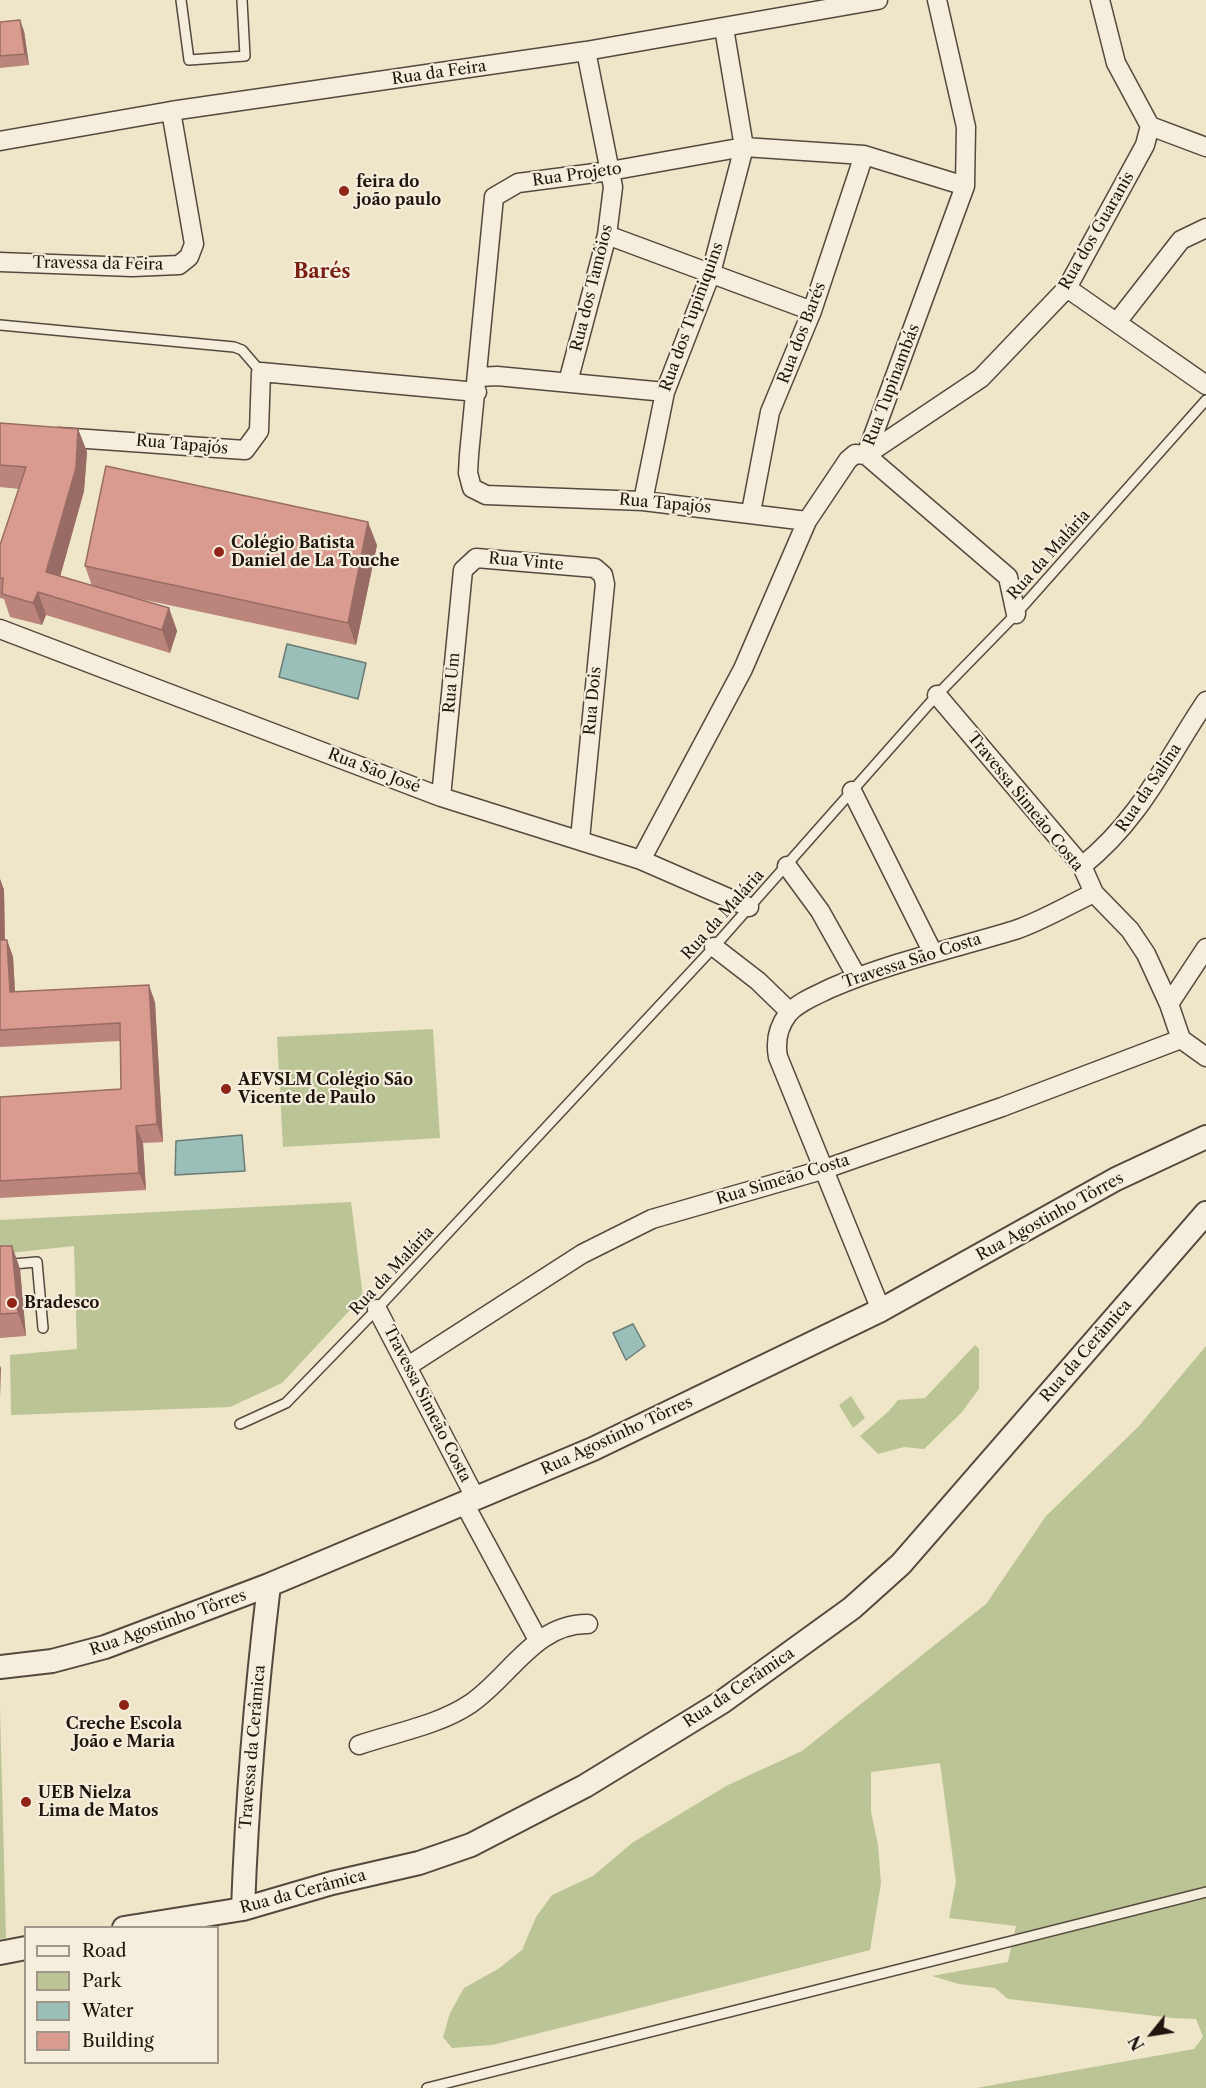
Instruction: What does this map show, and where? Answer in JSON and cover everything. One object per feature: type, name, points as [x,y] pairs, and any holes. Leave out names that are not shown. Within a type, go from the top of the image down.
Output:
[{"type":"street","name":"Rua da Feira","points":[[0,141],[171,111],[586,51],[878,0]]},
{"type":"street","name":"Rua Tupinambás","points":[[641,860],[743,669],[807,521],[848,460],[855,454],[866,455],[965,186],[968,148],[966,127],[937,0]]},
{"type":"street","points":[[1100,0],[1116,63],[1150,126],[1206,147]]},
{"type":"street","name":"Rua dos Tupiniquins","points":[[643,501],[664,392],[711,273],[744,147],[724,28]]},
{"type":"street","name":"Rua dos Tamôios","points":[[568,382],[607,235],[613,187],[586,51]]},
{"type":"street","name":"Travessa da Feira","points":[[0,262],[132,267],[179,265],[189,257],[194,244],[171,111]]},
{"type":"street","name":"Rua dos Guaranis","points":[[866,455],[981,378],[1067,288],[1145,145],[1150,126]]},
{"type":"street","name":"Rua Projeto","points":[[486,495],[472,488],[468,473],[495,197],[518,183],[610,171],[744,147],[864,155],[965,186]]},
{"type":"street","name":"Rua dos Barés","points":[[751,513],[770,412],[812,311],[864,155]]},
{"type":"street","points":[[1117,322],[1181,240],[1206,228]]},
{"type":"street","points":[[607,235],[812,311]]},
{"type":"street","points":[[1067,288],[1206,386]]},
{"type":"street","points":[[261,372],[478,385],[496,376],[664,392]]},
{"type":"street","name":"Rua Tapajós","points":[[36,435],[245,450],[259,431],[261,372]]},
{"type":"street","points":[[866,455],[1008,577],[1016,614]]},
{"type":"street","name":"Rua Tapajós","points":[[486,495],[643,501],[807,521]]},
{"type":"street","name":"Rua Vinte","points":[[463,570],[476,558],[595,568]]},
{"type":"street","name":"Rua Dois","points":[[580,839],[604,584],[603,575],[595,568]]},
{"type":"street","name":"Rua Um","points":[[441,797],[463,570]]},
{"type":"street","name":"Rua São José","points":[[0,629],[441,797],[641,860],[749,907]]},
{"type":"street","name":"Travessa Simeão Costa","points":[[937,695],[1082,866],[1094,893],[1130,930],[1146,954],[1169,1004],[1181,1039]]},
{"type":"street","name":"Rua da Salina","points":[[1082,866],[1127,824],[1206,701]]},
{"type":"street","points":[[852,791],[932,951]]},
{"type":"street","points":[[787,866],[820,911],[857,977]]},
{"type":"street","name":"Travessa São Costa","points":[[790,1012],[812,997],[857,977],[932,951],[1017,929],[1094,893]]},
{"type":"street","points":[[714,947],[758,981],[790,1012],[778,1032],[776,1043],[778,1057],[822,1170],[881,1310]]},
{"type":"street","points":[[1169,1004],[1206,948]]},
{"type":"street","points":[[1181,1039],[1206,1057]]},
{"type":"street","name":"Rua Simeão Costa","points":[[408,1366],[582,1254],[652,1219],[822,1170],[1002,1107],[1181,1039]]},
{"type":"street","name":"Rua Agostinho Tôrres","points":[[0,1667],[78,1656],[269,1585],[593,1449],[881,1310],[1116,1179],[1206,1137]]},
{"type":"street","name":"Rua da Cerâmica","points":[[137,1926],[243,1909],[332,1883],[419,1863],[471,1845],[547,1808],[628,1762],[784,1659],[852,1608],[901,1564],[1206,1213]]},
{"type":"street","name":"Travessa Simeão Costa","points":[[377,1309],[408,1366],[470,1502],[538,1640]]},
{"type":"street","name":"Travessa da Cerâmica","points":[[243,1909],[246,1824],[254,1715],[269,1585]]},
{"type":"street","points":[[358,1745],[442,1718],[470,1704],[538,1640],[572,1623],[588,1624]]},
{"type":"street","points":[[0,1953],[24,1948]]},
{"type":"lane","points":[[181,0],[189,60],[245,56],[242,0]]},
{"type":"lane","points":[[0,325],[234,347],[242,350],[261,372]]},
{"type":"lane","name":"Rua da Malária","points":[[240,1424],[286,1403],[377,1309],[714,947],[937,695],[1016,614],[1206,400]]},
{"type":"lane","points":[[0,1265],[37,1262],[42,1328]]},
{"type":"lane","points":[[427,2088],[1206,1892]]},
{"type":"green space","points":[[433,1029],[440,1138],[283,1147],[277,1037]]},
{"type":"green space","points":[[351,1202],[363,1296],[282,1383],[230,1407],[11,1415],[10,1355],[77,1349],[74,1246],[0,1254],[0,1220]]},
{"type":"green space","points":[[975,1345],[979,1349],[979,1389],[962,1412],[924,1449],[904,1447],[878,1454],[860,1436],[898,1400],[925,1398]]},
{"type":"green space","points":[[1206,1346],[1206,2088],[976,2088],[1194,2049],[1203,2037],[1196,2019],[1008,1999],[995,1988],[959,1984],[932,1976],[1008,1962],[1016,1926],[949,1918],[956,1882],[940,1763],[871,1772],[871,1812],[878,1845],[881,1883],[870,1950],[492,2045],[452,2048],[443,2037],[450,2013],[464,1988],[498,1969],[522,1950],[536,1917],[552,1895],[593,1876],[632,1843],[728,1785],[802,1751],[986,1604],[1046,1516],[1138,1427]]},
{"type":"green space","points":[[851,1396],[865,1418],[853,1428],[839,1405]]},
{"type":"green space","points":[[0,1707],[6,1938],[0,1939]]},
{"type":"water","points":[[287,644],[366,663],[358,699],[279,677]]},
{"type":"water","points":[[242,1135],[245,1171],[175,1175],[176,1141]]},
{"type":"water","points":[[633,1324],[645,1346],[626,1360],[613,1333]]},
{"type":"building","points":[[20,20],[25,54],[0,56],[0,22]]},
{"type":"building","points":[[0,423],[78,429],[76,468],[46,572],[169,608],[162,630],[38,592],[33,603],[2,594],[0,545],[26,467],[0,465]]},
{"type":"building","points":[[106,466],[368,522],[348,623],[85,566]]},
{"type":"building","points":[[0,940],[7,940],[10,992],[149,985],[157,1124],[136,1126],[139,1173],[0,1181],[0,1097],[121,1089],[120,1023],[0,1030]]},
{"type":"building","points":[[0,1246],[12,1246],[18,1313],[0,1314]]},
{"type":"place","name":"feira do joão paulo","points":[[344,191]]},
{"type":"place","name":"Colégio Batista Daniel de La Touche","points":[[219,552]]},
{"type":"place","name":"AEVSLM Colégio São Vicente de Paulo","points":[[226,1089]]},
{"type":"place","name":"Bradesco","points":[[12,1303]]},
{"type":"place","name":"Creche Escola João e Maria","points":[[124,1705]]},
{"type":"place","name":"UEB Nielza Lima de Matos","points":[[26,1802]]},
{"type":"district","name":"Barés","points":[[322,272]]}]
